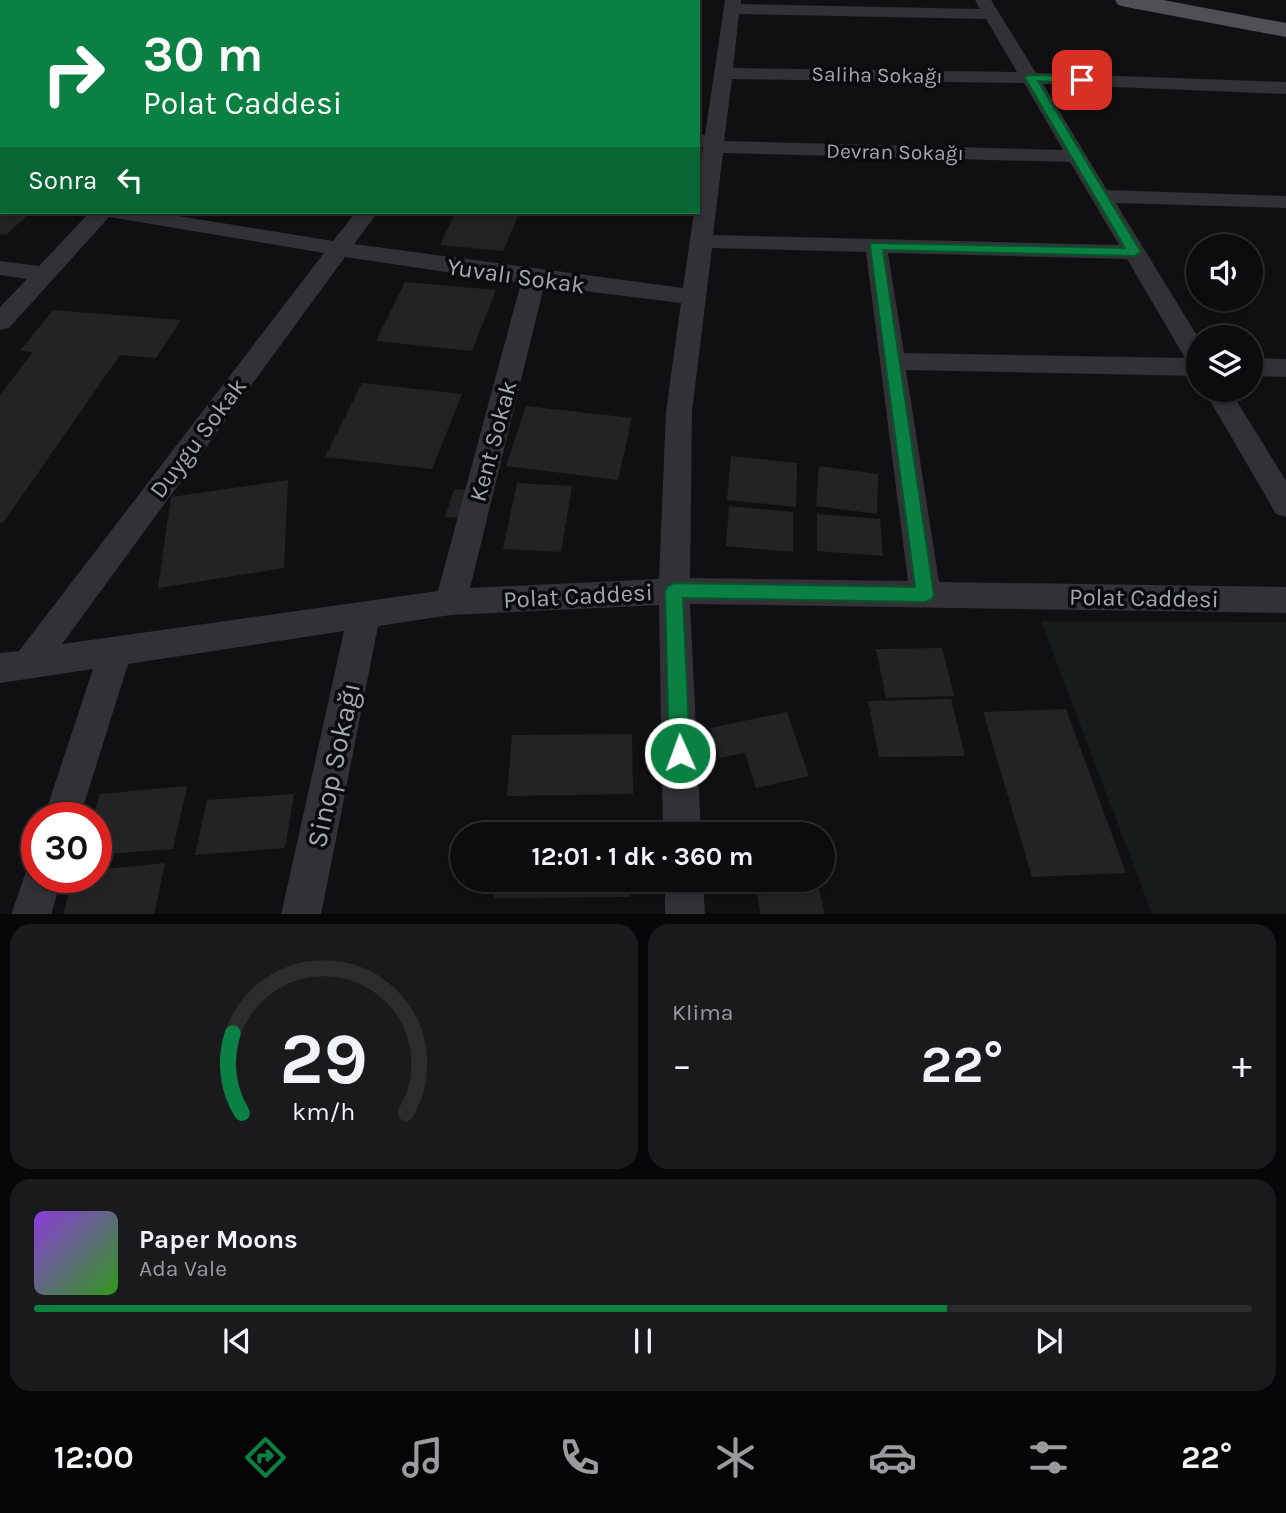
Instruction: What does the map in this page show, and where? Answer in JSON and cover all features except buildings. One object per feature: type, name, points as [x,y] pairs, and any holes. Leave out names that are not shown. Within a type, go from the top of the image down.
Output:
[{"type":"main road","points":[[1193,0],[1286,17]]},
{"type":"main road","points":[[1136,1],[1286,30]]},
{"type":"street","points":[[682,822],[674,591],[678,412],[701,241],[709,143],[723,73],[732,5],[988,7],[1186,338]]},
{"type":"street","name":"Saliha Sokağı","points":[[723,73],[1030,78],[1286,88]]},
{"type":"street","name":"Devran Sokağı","points":[[709,143],[1077,156]]},
{"type":"street","points":[[1101,196],[1286,202]]},
{"type":"street","points":[[0,322],[100,214]]},
{"type":"street","name":"Yuvalı Sokak","points":[[127,214],[339,251],[534,280],[693,297]]},
{"type":"street","name":"Duygu Sokak","points":[[14,666],[366,214]]},
{"type":"street","points":[[701,241],[1134,252]]},
{"type":"street","points":[[876,246],[925,595]]},
{"type":"street","points":[[0,268],[45,274]]},
{"type":"street","name":"Kent Sokak","points":[[451,602],[534,280]]},
{"type":"street","points":[[892,361],[1186,367]]},
{"type":"street","points":[[1263,368],[1286,368]]},
{"type":"street","points":[[1224,402],[1286,506]]},
{"type":"street","name":"Polat Caddesi","points":[[14,666],[451,602],[674,591],[1286,600]]},
{"type":"street","name":"Sinop Sokağı","points":[[301,914],[365,615]]},
{"type":"street","points":[[67,802],[115,652]]},
{"type":"street","points":[[684,892],[685,914]]},
{"type":"street","points":[[31,914],[38,893]]},
{"type":"shaded area","points":[[1041,621],[1286,622],[1286,914],[1152,914]]},
{"type":"route","points":[[680,753],[674,591],[925,595],[876,246],[1134,252],[1030,78],[1082,80]]}]
